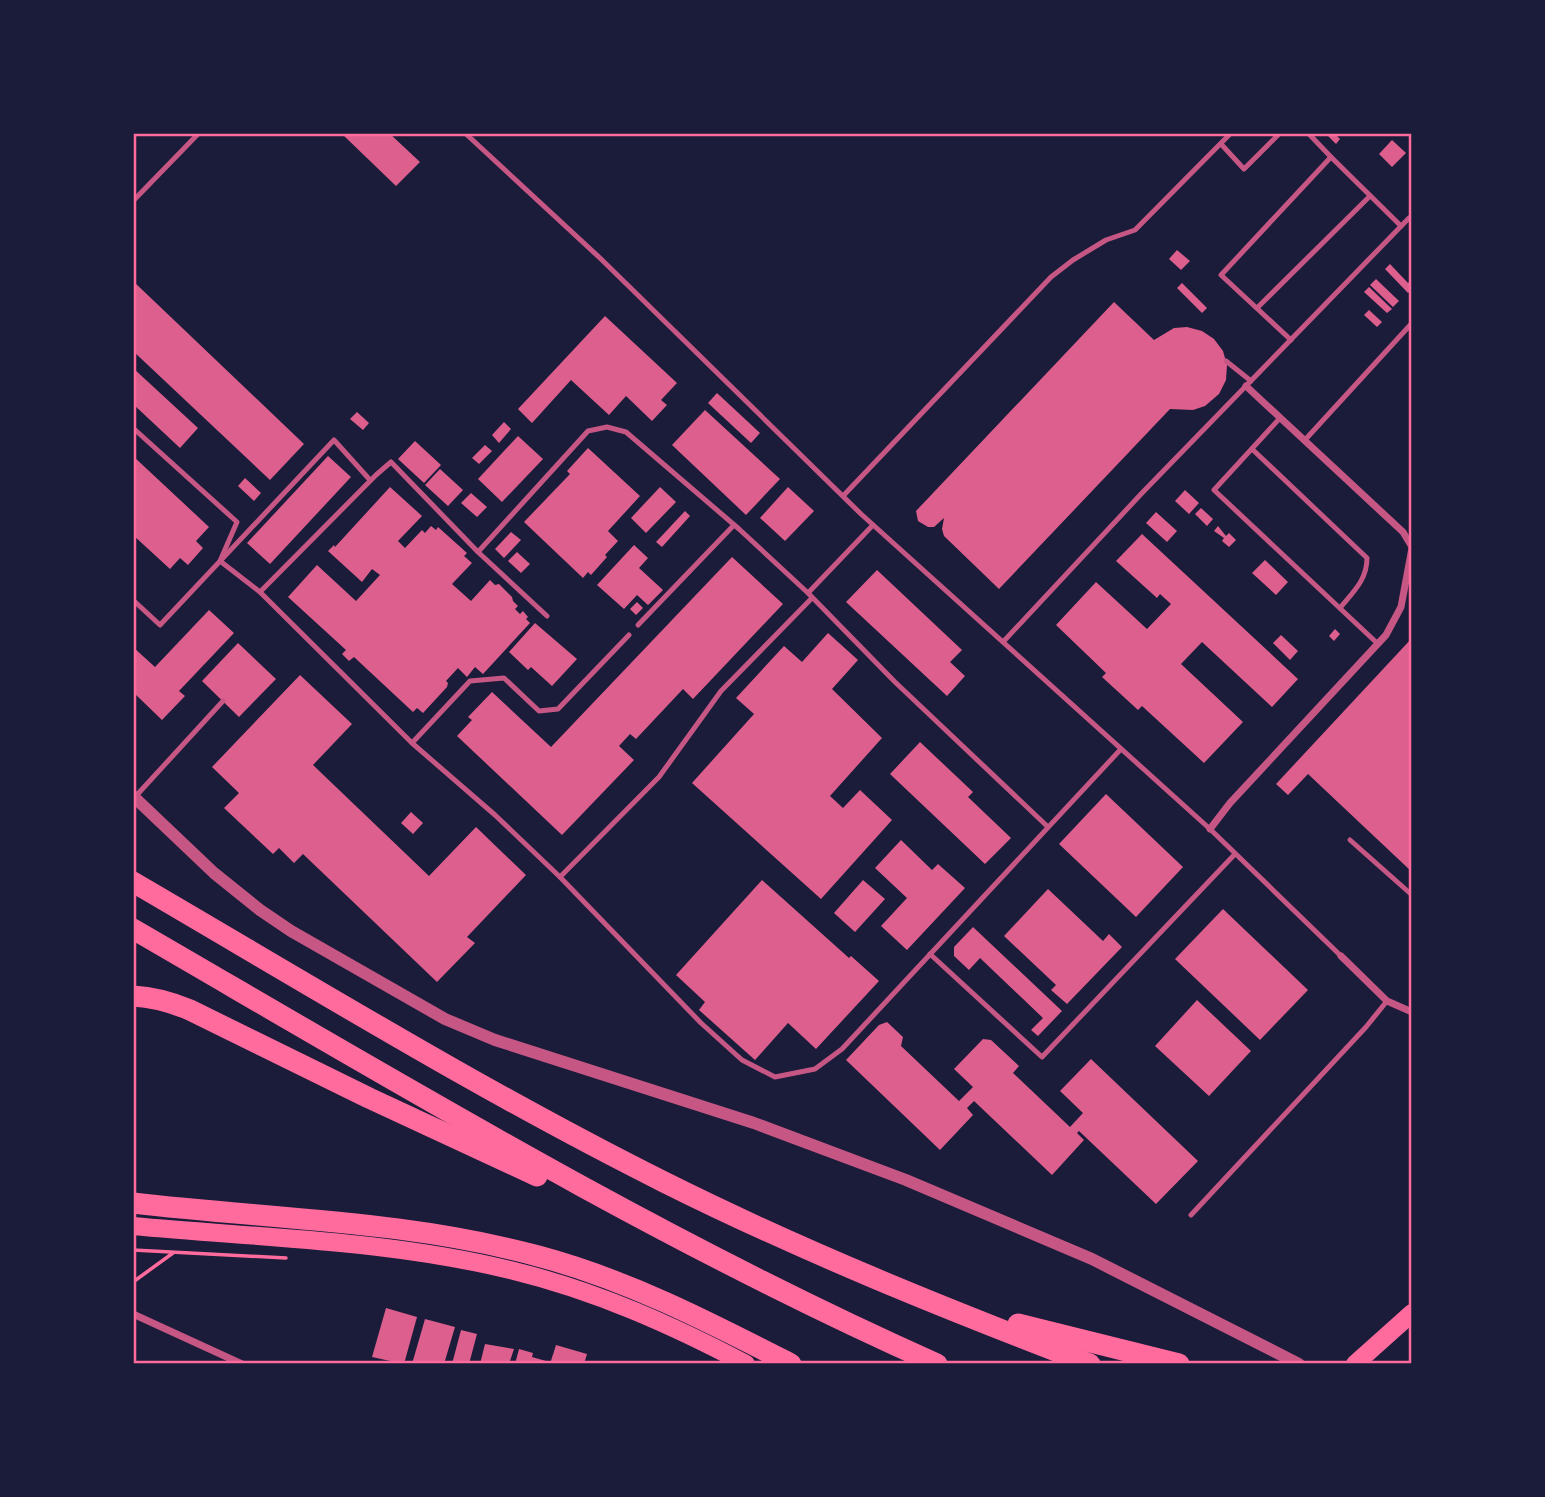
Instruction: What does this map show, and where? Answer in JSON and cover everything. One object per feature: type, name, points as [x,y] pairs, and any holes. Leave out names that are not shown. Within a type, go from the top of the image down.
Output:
[{"type":"highway","points":[[133,882],[587,1142],[781,1238],[1090,1364]]},
{"type":"highway","points":[[133,929],[516,1150],[732,1268]]},
{"type":"highway","points":[[133,996],[169,1002],[190,1010],[369,1098],[937,1364]]},
{"type":"highway","points":[[133,1203],[387,1227],[516,1250],[561,1262],[643,1292],[791,1364]]},
{"type":"highway","points":[[938,1304],[1175,1363]]},
{"type":"main road","points":[[133,1226],[370,1246],[433,1254],[505,1269],[566,1286],[636,1311],[746,1364]]},
{"type":"main road","points":[[1356,1364],[1412,1313]]},
{"type":"street","points":[[1210,829],[1230,803],[1386,635],[1401,607],[1412,548],[1403,532],[1304,441],[1248,384]]},
{"type":"street","points":[[1405,576],[1412,569]]},
{"type":"street","points":[[134,796],[214,873],[260,910],[291,931],[445,1019],[512,1045],[774,1130],[941,1194],[1116,1271],[1299,1364]]},
{"type":"street","points":[[1341,956],[1387,1001],[1412,1012]]},
{"type":"street","points":[[133,1314],[242,1364]]},
{"type":"lane","points":[[133,201],[199,133]]},
{"type":"lane","points":[[465,133],[601,259],[873,525],[1210,829],[1341,956]]},
{"type":"lane","points":[[843,496],[1051,276],[1106,240],[1135,230],[1231,133]]},
{"type":"lane","points":[[1221,144],[1244,169],[1280,133]]},
{"type":"lane","points":[[1308,133],[1401,226]]},
{"type":"lane","points":[[1291,340],[1221,275],[1331,157]]},
{"type":"lane","points":[[1256,308],[1370,195]]},
{"type":"lane","points":[[1003,642],[1142,493],[1409,218]]},
{"type":"lane","points":[[1304,441],[1412,323]]},
{"type":"lane","points":[[1226,361],[1248,384]]},
{"type":"lane","points":[[1280,418],[1214,490],[1378,644]]},
{"type":"lane","points":[[478,552],[588,431],[607,427],[626,432],[810,595],[895,682],[1048,827]]},
{"type":"lane","points":[[133,428],[237,522],[220,561]]},
{"type":"lane","points":[[133,600],[160,625],[334,440],[370,480]]},
{"type":"lane","points":[[1252,449],[1367,558],[1367,573],[1340,608]]},
{"type":"lane","points":[[260,592],[391,462],[478,552],[547,616]]},
{"type":"lane","points":[[638,625],[734,525]]},
{"type":"lane","points":[[560,877],[659,777],[721,691],[873,525]]},
{"type":"lane","points":[[220,561],[260,592],[412,743],[560,877],[701,1023],[742,1060],[775,1077],[816,1069],[842,1049],[1121,749]]},
{"type":"lane","points":[[412,743],[470,681],[504,678],[540,711],[558,709],[629,635]]},
{"type":"lane","points":[[134,796],[223,702]]},
{"type":"lane","points":[[1350,840],[1412,895]]},
{"type":"lane","points":[[930,954],[1041,1057],[1235,854]]},
{"type":"lane","points":[[1191,1214],[1366,1027],[1387,1001]]},
{"type":"path","points":[[133,1250],[292,1259]]},
{"type":"path","points":[[133,1282],[173,1253]]},
{"type":"building","points":[[341,133],[389,133],[420,162],[396,186]]},
{"type":"building","points":[[1334,133],[1340,139],[1336,144],[1327,135]]},
{"type":"building","points":[[1392,140],[1406,153],[1392,167],[1379,154]]},
{"type":"building","points":[[1177,250],[1190,261],[1181,270],[1169,259]]},
{"type":"building","points":[[1390,264],[1408,283],[1412,279],[1412,289],[1408,293],[1385,269]]},
{"type":"building","points":[[1376,279],[1399,301],[1393,307],[1370,285]]},
{"type":"building","points":[[133,281],[304,444],[270,480],[133,351]]},
{"type":"building","points":[[1182,283],[1207,308],[1202,313],[1177,288]]},
{"type":"building","points":[[1369,287],[1392,309],[1387,313],[1364,292]]},
{"type":"building","points":[[1114,302],[1154,340],[1174,328],[1187,327],[1202,331],[1214,339],[1223,351],[1227,365],[1226,380],[1219,394],[1205,406],[1193,410],[1170,409],[999,589],[944,536],[944,518],[934,527],[928,527],[918,521],[916,511]]},
{"type":"building","points":[[1369,310],[1382,322],[1377,327],[1364,315]]},
{"type":"building","points":[[605,316],[677,383],[661,400],[667,405],[652,421],[626,396],[609,415],[571,380],[532,423],[518,409]]},
{"type":"building","points":[[133,368],[198,428],[180,448],[133,404]]},
{"type":"building","points":[[717,393],[760,433],[751,443],[708,403]]},
{"type":"building","points":[[705,410],[780,479],[746,515],[672,445]]},
{"type":"building","points":[[357,412],[369,423],[363,430],[350,419]]},
{"type":"building","points":[[504,422],[511,429],[499,443],[492,435]]},
{"type":"building","points":[[518,436],[543,459],[502,502],[478,479]]},
{"type":"building","points":[[415,441],[441,465],[424,483],[398,459]]},
{"type":"building","points":[[485,445],[492,451],[479,464],[472,458]]},
{"type":"building","points":[[588,448],[640,496],[608,531],[618,541],[605,555],[607,557],[591,575],[588,572],[583,578],[524,522],[570,474],[567,471]]},
{"type":"building","points":[[133,456],[209,527],[196,541],[203,548],[188,565],[180,558],[170,569],[133,535]]},
{"type":"building","points":[[328,456],[351,477],[270,564],[247,543]]},
{"type":"building","points":[[440,469],[463,490],[448,506],[425,485]]},
{"type":"building","points":[[245,478],[261,493],[254,501],[238,486]]},
{"type":"building","points":[[390,487],[422,516],[398,541],[405,548],[422,530],[425,533],[431,526],[436,530],[438,527],[467,553],[464,556],[472,563],[452,584],[471,601],[490,580],[495,585],[499,584],[518,606],[515,609],[520,614],[523,611],[530,623],[483,674],[475,667],[467,677],[458,668],[446,681],[447,687],[423,713],[417,708],[413,712],[354,657],[349,661],[342,654],[346,650],[288,597],[317,565],[356,601],[380,575],[372,569],[362,582],[328,551],[334,545],[335,547]]},
{"type":"building","points":[[660,487],[676,502],[646,533],[631,518]]},
{"type":"building","points":[[788,487],[814,511],[785,541],[760,518]]},
{"type":"building","points":[[1185,490],[1199,503],[1189,514],[1175,501]]},
{"type":"building","points":[[471,493],[487,507],[477,517],[461,503]]},
{"type":"building","points":[[1201,508],[1213,519],[1207,526],[1195,514]]},
{"type":"building","points":[[685,511],[690,516],[662,547],[656,542]]},
{"type":"building","points":[[1156,512],[1177,531],[1167,542],[1146,523]]},
{"type":"building","points":[[1218,526],[1226,536],[1229,533],[1236,540],[1229,547],[1222,541],[1224,538],[1214,531]]},
{"type":"building","points":[[511,532],[521,540],[504,558],[495,549]]},
{"type":"building","points":[[1142,534],[1298,679],[1272,707],[1202,642],[1181,664],[1243,722],[1204,763],[1142,706],[1138,710],[1102,677],[1106,673],[1056,625],[1096,582],[1147,629],[1171,604],[1160,594],[1157,598],[1116,561]]},
{"type":"building","points":[[634,545],[648,558],[639,568],[663,590],[648,605],[637,595],[624,609],[597,585]]},
{"type":"building","points":[[517,552],[530,564],[521,573],[508,561]]},
{"type":"building","points":[[732,557],[783,604],[693,699],[683,689],[636,739],[630,734],[619,746],[634,760],[562,835],[457,736],[472,720],[468,717],[492,692],[551,747]]},
{"type":"building","points":[[1265,560],[1288,582],[1276,595],[1252,573]]},
{"type":"building","points":[[877,570],[962,650],[950,662],[965,676],[947,696],[846,602]]},
{"type":"building","points":[[637,602],[643,608],[636,615],[630,609]]},
{"type":"building","points":[[209,610],[234,633],[179,691],[185,696],[162,720],[133,692],[133,647],[155,667]]},
{"type":"building","points":[[535,623],[577,659],[552,686],[531,667],[528,670],[509,652]]},
{"type":"building","points":[[1335,629],[1340,634],[1334,641],[1329,636]]},
{"type":"building","points":[[828,633],[858,660],[832,689],[882,738],[830,796],[843,808],[860,790],[892,820],[821,899],[692,783],[754,714],[736,698],[784,646],[802,662]]},
{"type":"building","points":[[1281,635],[1298,651],[1290,660],[1273,643]]},
{"type":"building","points":[[1412,638],[1412,872],[1308,774],[1288,795],[1276,784]]},
{"type":"building","points":[[238,643],[276,679],[239,717],[202,681]]},
{"type":"building","points":[[300,675],[352,724],[313,765],[429,876],[476,827],[526,875],[467,937],[475,943],[437,982],[303,854],[294,863],[279,848],[273,854],[224,808],[239,793],[212,767]]},
{"type":"building","points":[[920,742],[973,792],[968,797],[1011,838],[985,864],[890,774]]},
{"type":"building","points":[[1106,794],[1183,867],[1136,917],[1059,844]]},
{"type":"building","points":[[411,812],[423,823],[413,834],[401,823]]},
{"type":"building","points":[[901,840],[932,870],[938,864],[965,888],[907,950],[881,926],[907,898],[875,868]]},
{"type":"building","points":[[762,880],[849,958],[851,956],[879,981],[816,1049],[788,1023],[755,1060],[699,1010],[705,1002],[676,975]]},
{"type":"building","points":[[863,880],[885,899],[855,932],[834,913]]},
{"type":"building","points":[[1048,889],[1103,941],[1109,934],[1122,947],[1067,1004],[1051,990],[1056,985],[1004,936]]},
{"type":"building","points":[[1223,909],[1308,990],[1260,1040],[1175,959]]},
{"type":"building","points":[[973,927],[1062,1011],[1038,1036],[1031,1030],[1043,1018],[980,958],[969,970],[954,956],[954,947]]},
{"type":"building","points":[[1197,1000],[1251,1051],[1209,1096],[1155,1046]]},
{"type":"building","points":[[887,1022],[903,1037],[901,1046],[959,1101],[973,1087],[954,1069],[983,1039],[991,1040],[1019,1066],[1013,1073],[1070,1127],[1083,1113],[1060,1091],[1091,1059],[1198,1161],[1156,1204],[1079,1131],[1077,1133],[1084,1140],[1052,1175],[974,1101],[967,1108],[973,1115],[940,1150],[846,1060],[879,1025]]},
{"type":"building","points":[[386,1308],[417,1317],[404,1364],[372,1357]]},
{"type":"building","points":[[425,1319],[455,1327],[444,1364],[412,1364]]},
{"type":"building","points":[[461,1330],[477,1334],[469,1364],[452,1364]]},
{"type":"building","points":[[485,1344],[514,1349],[509,1364],[480,1364]]},
{"type":"building","points":[[556,1345],[587,1354],[584,1364],[550,1364]]},
{"type":"building","points":[[519,1349],[533,1353],[532,1357],[546,1361],[545,1364],[515,1364]]}]
